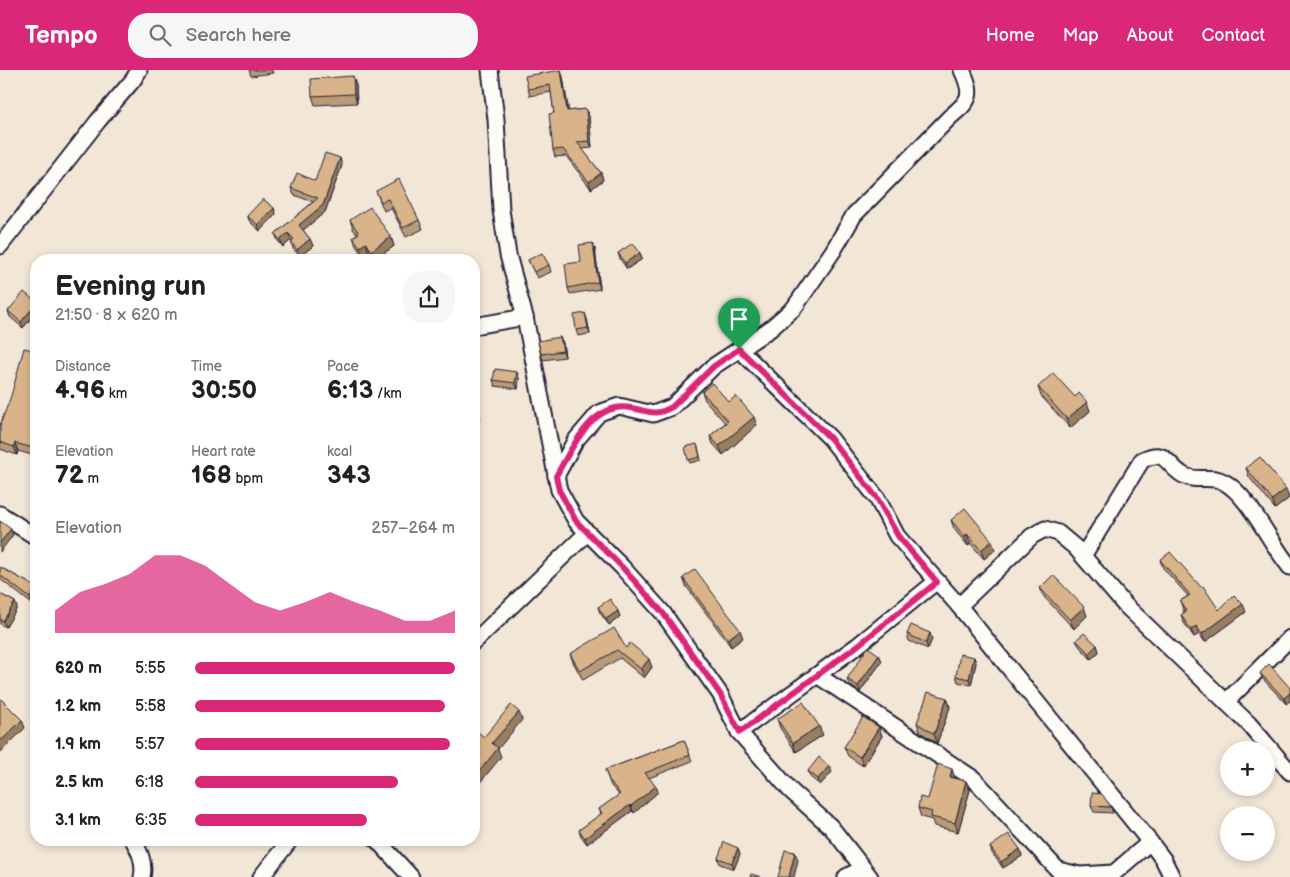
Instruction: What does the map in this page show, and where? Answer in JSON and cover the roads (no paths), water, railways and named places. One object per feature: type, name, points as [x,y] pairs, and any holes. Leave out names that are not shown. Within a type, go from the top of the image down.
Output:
[{"type":"street","points":[[0,246],[98,121],[134,80],[139,70]]},
{"type":"street","points":[[490,70],[496,119],[501,210],[508,255],[525,316],[559,490],[576,521],[622,567],[663,613],[720,694],[740,732],[791,791],[831,827],[866,873],[846,877]]},
{"type":"street","points":[[556,476],[576,441],[599,413],[619,406],[653,414],[663,412],[672,407],[714,366],[770,328],[794,308],[833,251],[854,215],[966,103],[969,94],[962,70]]},
{"type":"street","points":[[480,325],[525,316]]},
{"type":"street","points":[[739,349],[830,438],[877,498],[898,536],[959,606],[1164,859],[1172,877]]},
{"type":"street","points":[[1083,556],[1142,460],[1154,454],[1162,456],[1182,474],[1192,479],[1213,478],[1224,482],[1233,489],[1252,511],[1290,567]]},
{"type":"street","points":[[0,514],[30,533]]},
{"type":"street","points":[[959,606],[1038,531],[1052,530],[1058,533],[1083,556],[1124,604],[1249,724],[1290,772]]},
{"type":"street","points":[[480,636],[587,533]]},
{"type":"street","points":[[740,732],[937,582]]},
{"type":"street","points":[[1226,702],[1290,638]]},
{"type":"street","points":[[817,675],[974,779],[1058,870],[1080,875],[1114,872],[1150,842]]},
{"type":"street","points":[[136,846],[141,856],[144,870],[142,877]]},
{"type":"street","points":[[261,877],[285,846]]},
{"type":"street","points":[[383,846],[411,877]]}]
